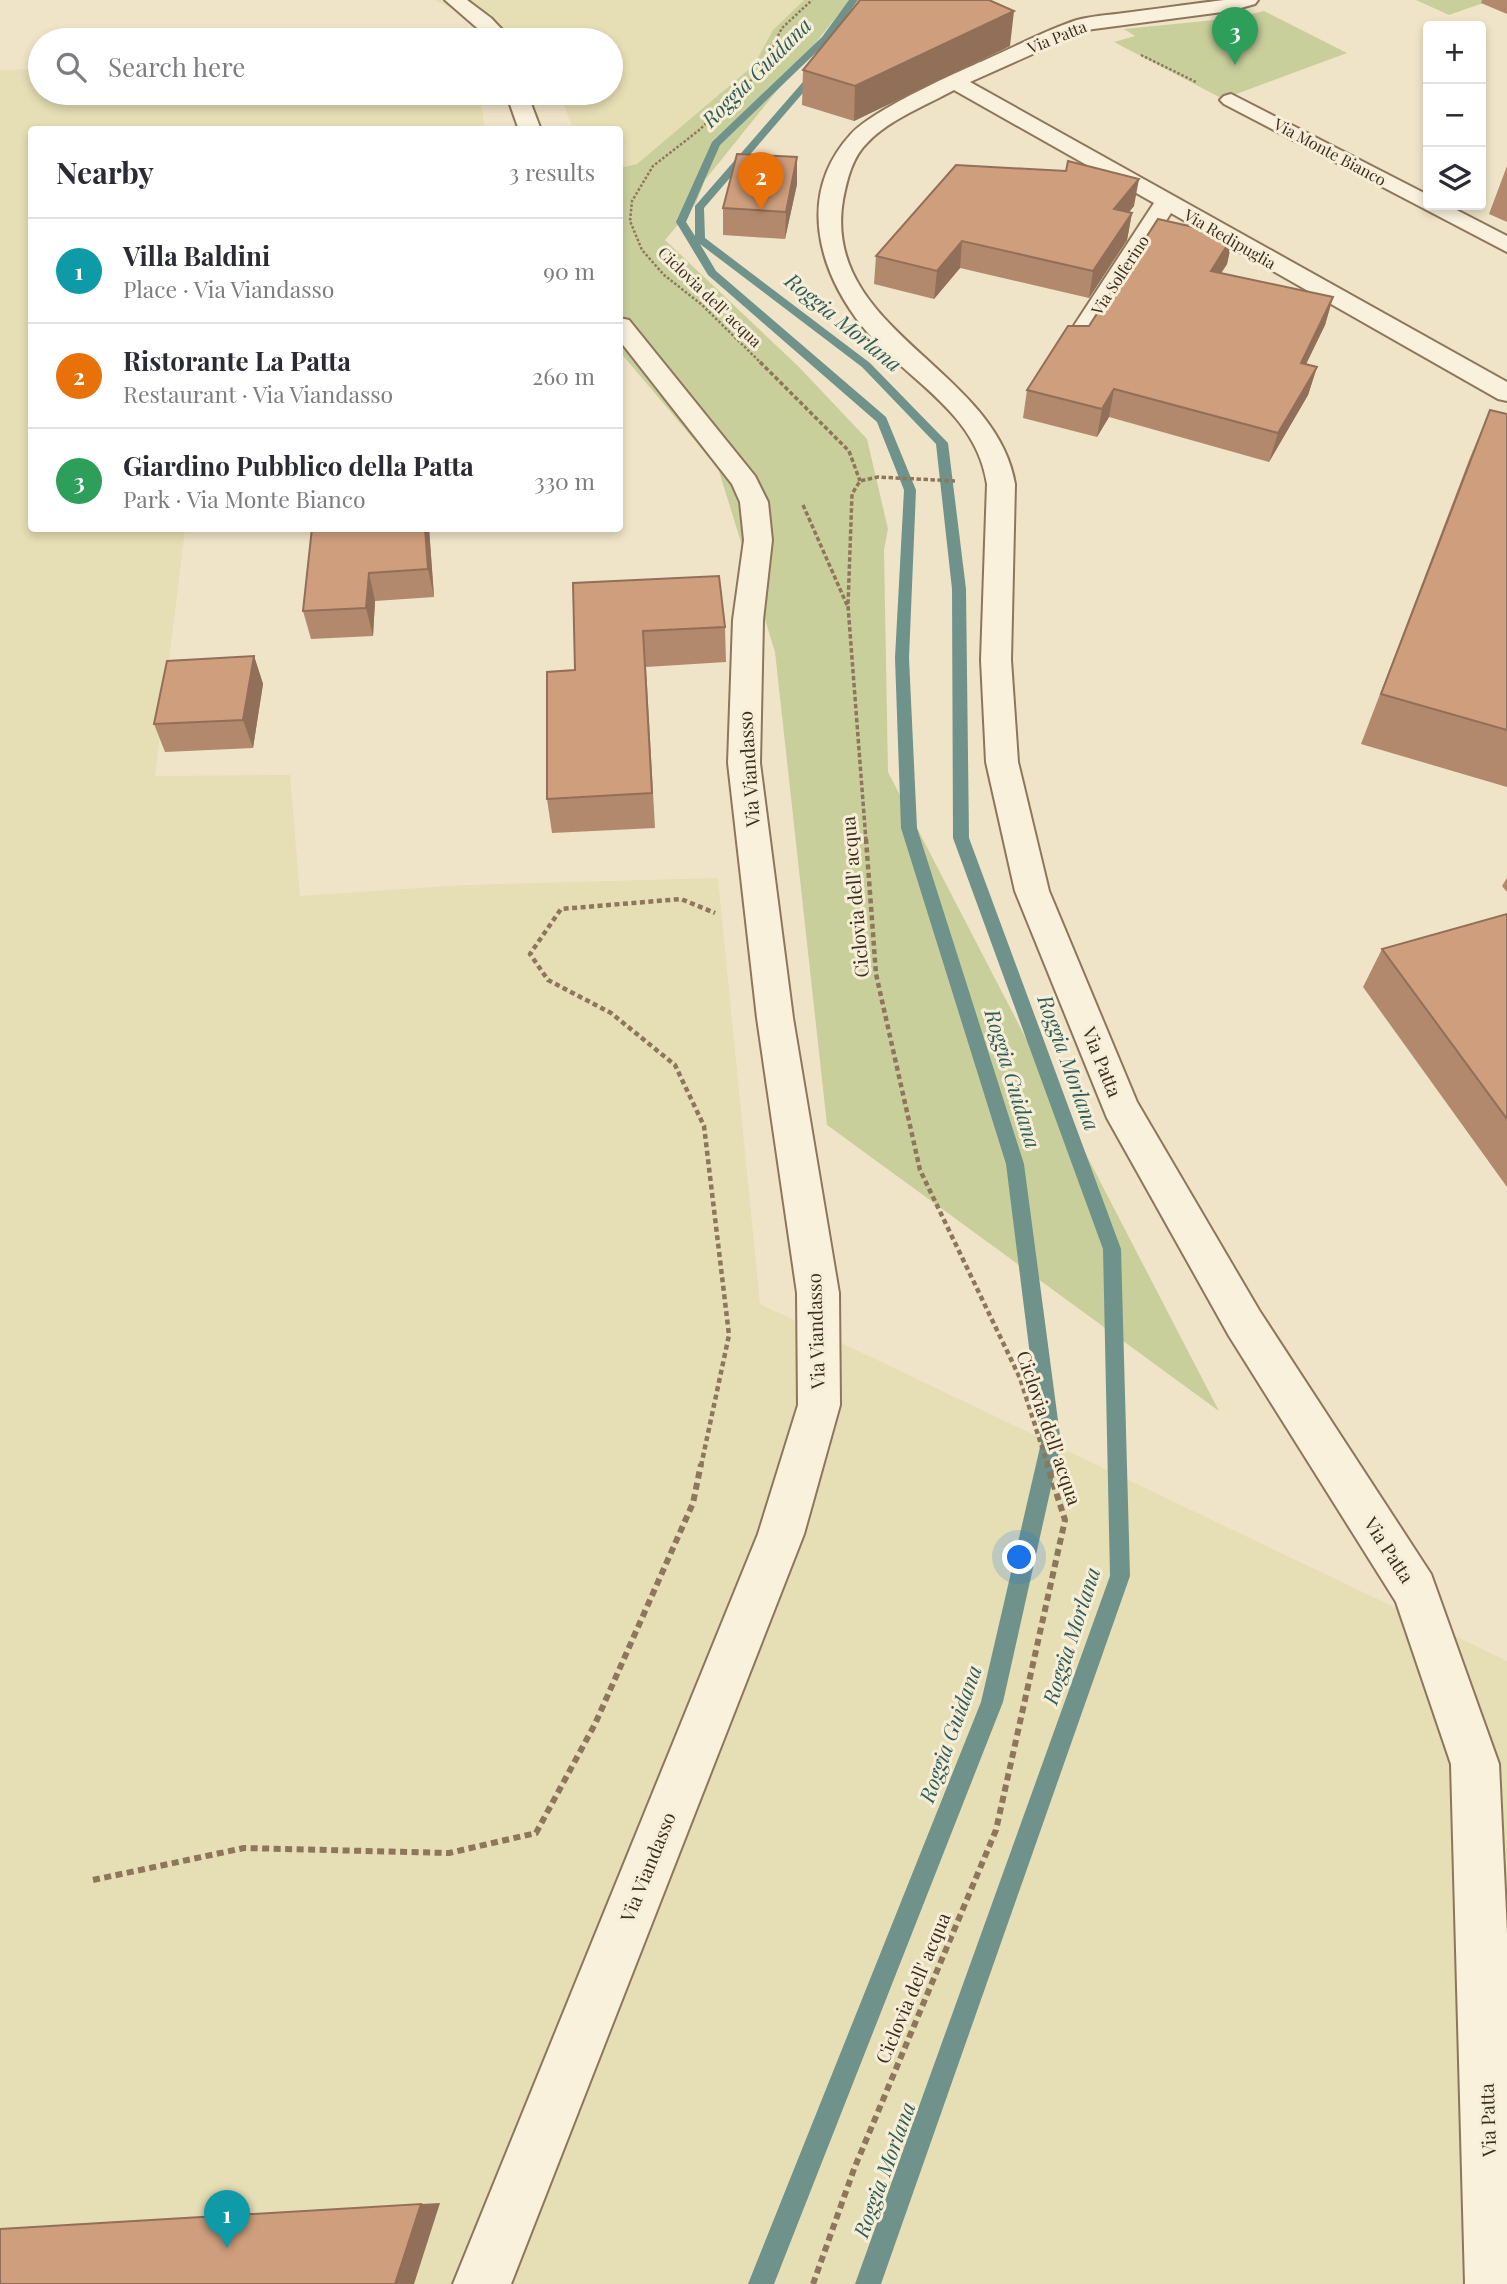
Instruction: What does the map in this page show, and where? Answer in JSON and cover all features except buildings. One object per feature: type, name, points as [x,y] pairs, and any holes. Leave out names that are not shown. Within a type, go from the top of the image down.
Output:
[{"type":"street","points":[[455,0],[490,28]]},
{"type":"street","name":"Via Patta","points":[[1248,0],[1183,5],[1082,25],[954,81],[919,101],[860,137],[848,155],[836,178],[829,217],[832,248],[841,272],[862,310],[972,418],[985,436],[999,466],[1001,484],[996,660],[1002,762],[1032,891],[1120,1107],[1244,1323],[1415,1590],[1475,1764],[1494,2284]]},
{"type":"street","name":"Via Redipuglia","points":[[954,81],[1507,393]]},
{"type":"street","name":"Via Monte Bianco","points":[[1231,100],[1423,201]]},
{"type":"street","points":[[521,105],[529,126]]},
{"type":"street","name":"Via Solferino","points":[[1073,347],[1166,202]]},
{"type":"street","name":"Via Monte Bianco","points":[[1440,210],[1507,245]]},
{"type":"street","name":"Via Viandasso","points":[[482,2284],[781,1534],[819,1405],[818,1293],[765,933],[744,763],[748,620],[758,540],[754,502],[745,482],[623,329]]},
{"type":"path","name":"Ciclovia dell' acqua","points":[[812,0],[782,27],[761,69],[748,84],[698,131],[653,166],[632,201],[630,222],[642,250],[664,275],[701,304],[849,451],[860,481],[852,494],[848,606],[876,974],[920,1170],[1020,1378],[1065,1520],[996,1830],[854,2169],[813,2284]]},
{"type":"path","points":[[1082,25],[1231,100]]},
{"type":"path","points":[[860,481],[878,477],[1001,484]]},
{"type":"path","points":[[745,482],[797,493],[848,606]]},
{"type":"path","points":[[93,1880],[244,1848],[449,1853],[536,1833],[595,1724],[694,1503],[729,1335],[704,1126],[676,1065],[611,1013],[548,980],[530,954],[561,909],[681,900],[765,933]]},
{"type":"shaded area","points":[[435,0],[804,0],[773,30],[754,65],[637,164],[623,167],[623,126],[572,126],[564,105],[623,105],[623,28],[477,28],[471,19]]},
{"type":"shaded area","points":[[28,69],[28,105],[481,105],[485,126],[28,126],[28,532],[185,532],[155,776],[290,775],[300,896],[464,885],[718,878],[760,1304],[1507,1661],[1507,2284],[0,2284],[0,70]]},
{"type":"green space","points":[[804,0],[850,0],[705,180],[696,203],[665,240],[799,367],[867,439],[888,529],[884,550],[888,772],[1219,1411],[827,1125],[775,652],[718,468],[623,356],[623,167],[637,164],[754,65],[773,30]]},
{"type":"green space","points":[[1416,0],[1492,0],[1449,15]]},
{"type":"green space","points":[[1264,11],[1347,53],[1223,99],[1114,42],[1135,36],[1124,29],[1234,18]]},
{"type":"waterway","name":"Roggia Guidana","points":[[761,2284],[992,1702],[1051,1443],[1015,1164],[909,828],[902,658],[910,490],[882,420],[712,273],[681,222],[716,144],[825,39],[854,0]]},
{"type":"waterway","name":"Roggia Morlana","points":[[818,70],[699,208],[700,239],[866,365],[942,443],[959,589],[961,838],[1112,1249],[1120,1576],[868,2284]]},
{"type":"place","name":"Giardino Pubblico della Patta","points":[[1235,65]]},
{"type":"place","name":"Ristorante La Patta","points":[[761,210]]},
{"type":"place","name":"Villa Baldini","points":[[227,2248]]}]
